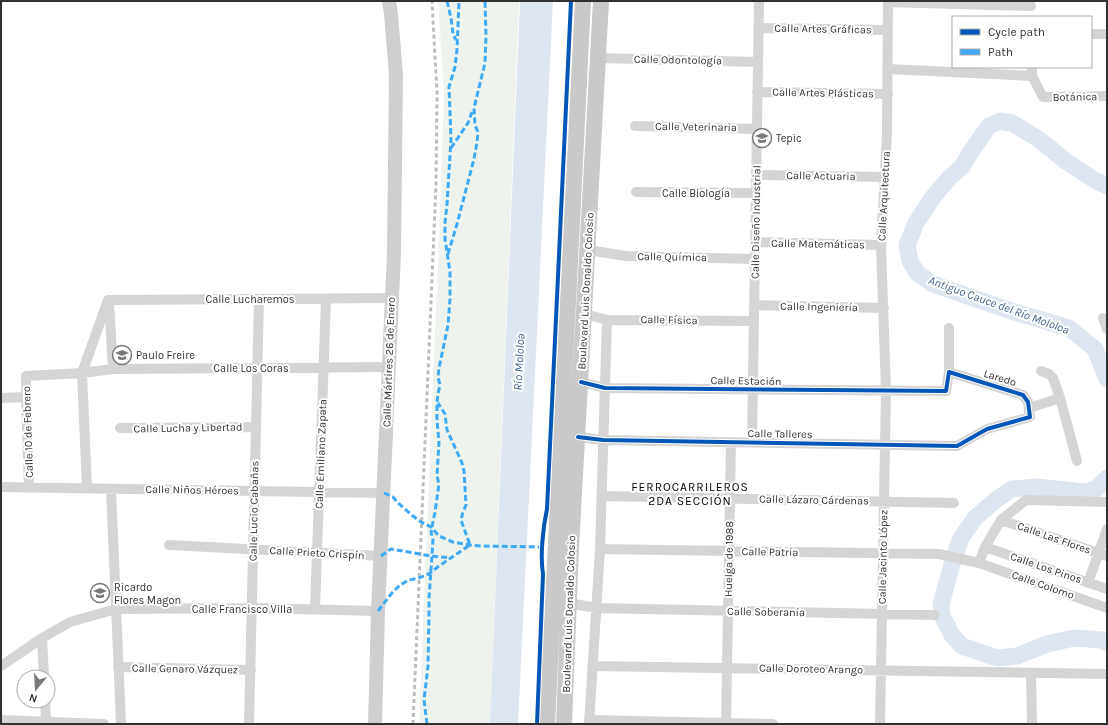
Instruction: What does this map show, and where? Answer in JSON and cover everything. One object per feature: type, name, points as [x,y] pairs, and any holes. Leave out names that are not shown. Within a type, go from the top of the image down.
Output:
[{"type":"main road","name":"Boulevard Luis Donaldo Colosio","points":[[547,724],[583,1]]},
{"type":"main road","name":"Boulevard Luis Donaldo Colosio","points":[[564,724],[573,522],[601,1]]},
{"type":"main road","points":[[556,521],[573,522]]},
{"type":"street","name":"Calle Mártires 26 de Enero","points":[[375,724],[378,611],[394,253],[396,75],[392,14],[389,1]]},
{"type":"street","name":"Calle Diseño Industrial","points":[[752,443],[759,1]]},
{"type":"street","points":[[888,2],[1031,4],[1032,16]]},
{"type":"street","name":"Calle Arquitectura","points":[[886,391],[882,245],[888,94],[888,2]]},
{"type":"street","name":"Calle Artes Gráficas","points":[[759,28],[888,30]]},
{"type":"street","points":[[1092,34],[1107,34]]},
{"type":"street","name":"Calle Odontología","points":[[598,58],[758,62]]},
{"type":"street","points":[[888,69],[1032,71]]},
{"type":"street","name":"Botánica","points":[[1032,71],[1043,97],[1107,96]]},
{"type":"street","name":"Calle Artes Plásticas","points":[[758,92],[888,94]]},
{"type":"street","name":"Calle Veterinaria","points":[[635,126],[757,129]]},
{"type":"street","name":"Calle Actuaria","points":[[756,175],[885,178]]},
{"type":"street","name":"Calle Biología","points":[[636,192],[756,193]]},
{"type":"street","name":"Calle Matemáticas","points":[[755,242],[882,245]]},
{"type":"street","name":"Calle Química","points":[[588,250],[626,256],[755,259]]},
{"type":"street","name":"Calle Emiliano Zapata","points":[[315,609],[326,298]]},
{"type":"street","name":"Calle Lucharemos","points":[[108,300],[392,298]]},
{"type":"street","name":"Calle Lucio Cabañas","points":[[249,724],[259,299]]},
{"type":"street","points":[[82,372],[113,369],[108,300]]},
{"type":"street","points":[[87,488],[82,372],[108,300]]},
{"type":"street","name":"Calle Ingeniería","points":[[755,305],[884,308]]},
{"type":"street","name":"Calle Física","points":[[585,314],[607,320],[754,321]]},
{"type":"street","points":[[1105,319],[1107,329]]},
{"type":"street","name":"Boulevard Luis Donaldo Colosio","points":[[589,722],[600,549],[607,320]]},
{"type":"street","points":[[886,391],[946,391],[949,372],[949,328]]},
{"type":"street","name":"Calle Los Coras","points":[[113,369],[389,367]]},
{"type":"street","points":[[1040,371],[1049,374],[1053,378],[1077,461]]},
{"type":"street","name":"Calle 10 de Febrero","points":[[29,488],[26,376],[82,372]]},
{"type":"street","name":"Laredo","points":[[949,372],[1023,395],[1028,402],[1029,408]]},
{"type":"street","name":"Calle Estación","points":[[581,382],[604,388],[886,391]]},
{"type":"street","name":"Calle Jacinto López","points":[[880,724],[886,391]]},
{"type":"street","points":[[1,398],[26,397]]},
{"type":"street","points":[[1029,408],[1060,398]]},
{"type":"street","name":"Calle Talleres","points":[[578,437],[603,440],[957,446],[987,429],[1030,417],[1029,408]]},
{"type":"street","name":"Calle Lucha y Libertad","points":[[120,428],[256,427]]},
{"type":"street","name":"Huelga de 1988","points":[[726,723],[731,442]]},
{"type":"street","name":"Calle Niños Héroes","points":[[1,487],[384,493]]},
{"type":"street","points":[[111,489],[121,724]]},
{"type":"street","name":"Calle Lázaro Cárdenas","points":[[602,496],[954,503]]},
{"type":"street","points":[[976,563],[1001,520],[1026,500],[1107,502]]},
{"type":"street","name":"Calle Las Flores","points":[[1001,520],[1103,554]]},
{"type":"street","points":[[1088,583],[1103,554],[1107,529]]},
{"type":"street","name":"Calle Prieto Crispín","points":[[169,545],[381,556]]},
{"type":"street","name":"Calle Los Pinos","points":[[984,547],[1107,589]]},
{"type":"street","name":"Calle Patria","points":[[600,549],[940,554]]},
{"type":"street","name":"Calle Colomo","points":[[940,554],[976,563],[1107,608]]},
{"type":"street","name":"Calle Soberanía","points":[[569,603],[596,608],[935,615]]},
{"type":"street","name":"Calle Francisco Villa","points":[[1,666],[42,638],[70,622],[116,609],[252,608],[378,611]]},
{"type":"street","points":[[42,638],[44,669]]},
{"type":"street","name":"Calle Doroteo Arango","points":[[592,666],[1107,674]]},
{"type":"street","name":"Calle Genaro Vázquez","points":[[118,667],[251,670]]},
{"type":"street","points":[[1031,673],[1032,724]]},
{"type":"street","points":[[45,709],[46,721]]},
{"type":"street","points":[[4,722],[46,721],[104,724]]},
{"type":"street","points":[[589,722],[773,724]]},
{"type":"shaded area","points":[[438,1],[519,1],[490,724],[419,724],[444,92]]},
{"type":"water","name":"Río Mololoa","points":[[520,1],[553,1],[518,724],[490,724]]},
{"type":"waterway","name":"Antiguo Cauce del Río Mololoa","points":[[1107,186],[1096,181],[1067,162],[1037,138],[1012,123],[1000,121],[989,126],[962,167],[950,177],[933,197],[916,223],[907,245],[910,261],[917,273],[933,284],[1011,311],[1069,328],[1095,349],[1107,379]]},
{"type":"waterway","name":"Antiguo Cauce del Río Mololoa","points":[[1107,478],[1096,489],[1085,492],[1036,487],[1012,489],[997,499],[975,518],[961,538],[941,604],[942,616],[952,635],[962,646],[997,658],[1017,656],[1047,644],[1074,638],[1102,640],[1107,643]]},
{"type":"railway","points":[[413,724],[436,185],[437,93],[432,1]]},
{"type":"marked path","points":[[447,1],[453,34],[456,40]]},
{"type":"marked path","points":[[427,724],[424,700],[428,666],[429,599],[433,540],[431,532],[439,484],[437,476],[439,442],[437,403],[440,385],[438,377],[448,325],[450,299],[450,272],[445,239],[451,139],[449,87],[455,67],[457,50],[459,1]]},
{"type":"marked path","points":[[448,254],[474,159],[477,142],[478,132],[475,125],[474,108],[485,63],[485,1]]},
{"type":"marked path","points":[[451,148],[468,123],[472,112]]},
{"type":"marked path","points":[[378,611],[400,585],[409,580],[419,578],[430,573],[470,545],[461,520],[466,505],[464,471],[462,463],[447,430],[445,414],[438,403]]},
{"type":"marked path","points":[[384,493],[393,497],[413,516],[431,527],[439,536],[453,542],[481,546],[543,547]]},
{"type":"marked path","points":[[381,556],[391,549],[451,558]]},
{"type":"cycle path","points":[[537,724],[543,574],[542,550],[547,509],[571,1]]},
{"type":"cycle path","points":[[578,437],[603,440],[957,446],[987,429],[1030,417],[1028,402],[1023,395],[949,372],[946,391],[605,388],[581,382]]},
{"type":"place","name":"Tepic","points":[[762,138]]},
{"type":"place","name":"Paulo Freire","points":[[122,355]]},
{"type":"place","name":"Ricardo Flores Magon","points":[[100,593]]},
{"type":"district","name":"FERROCARRILEROS 2DA SECCIÓN","points":[[690,494]]}]
